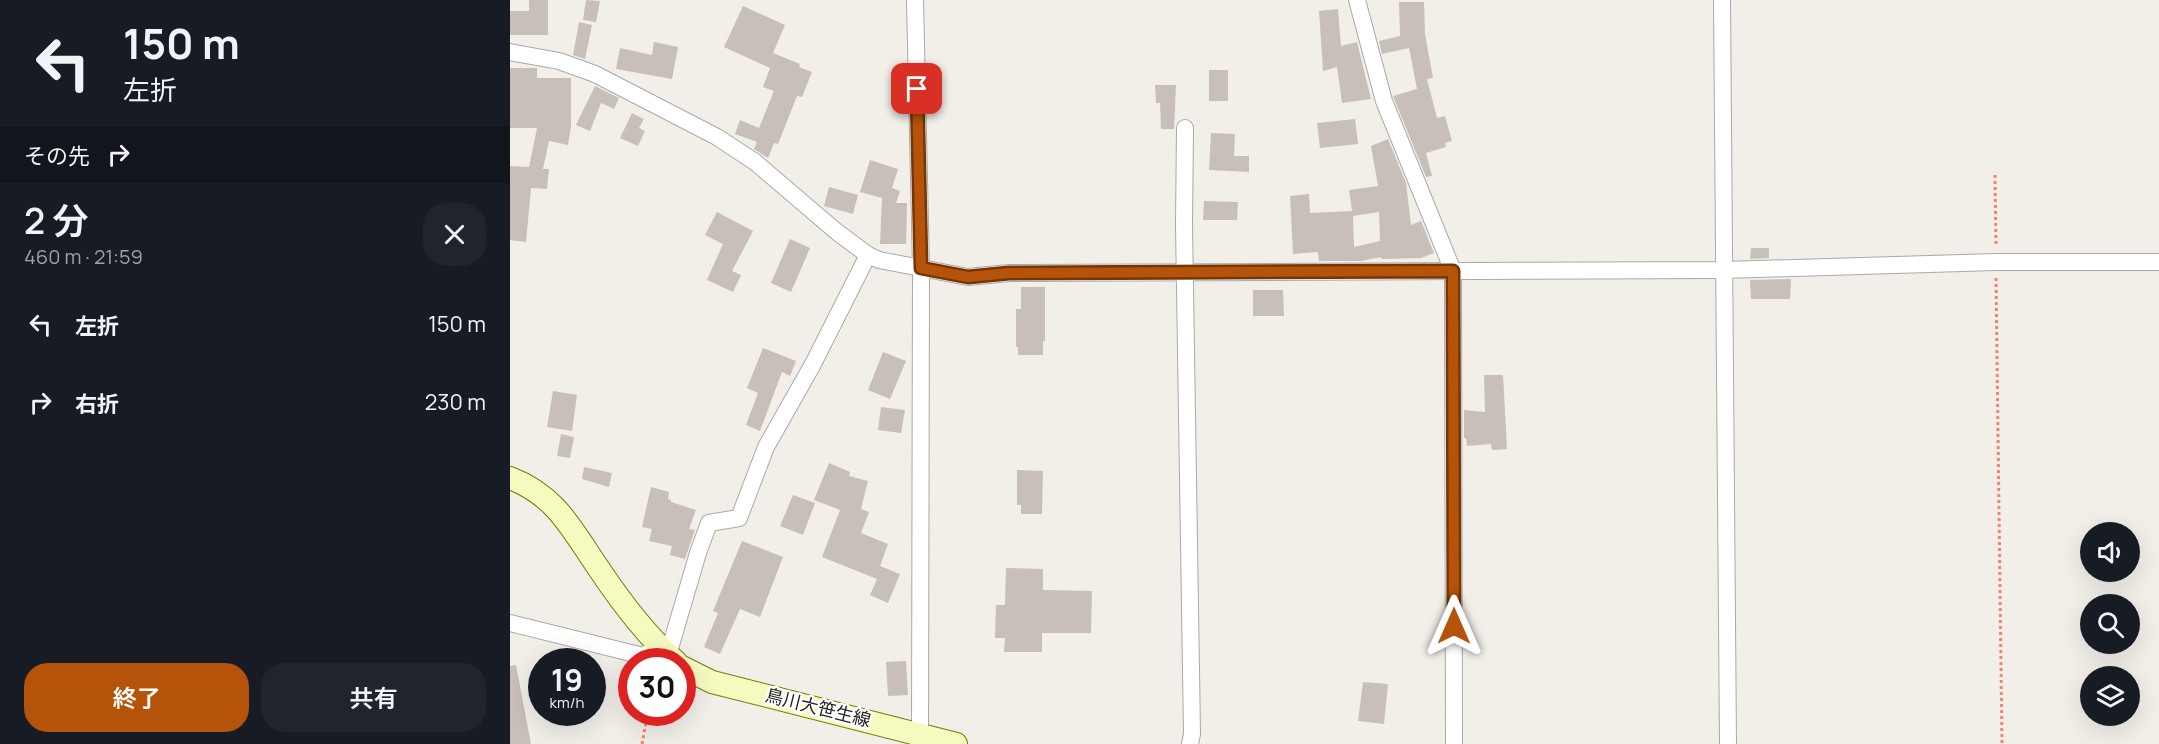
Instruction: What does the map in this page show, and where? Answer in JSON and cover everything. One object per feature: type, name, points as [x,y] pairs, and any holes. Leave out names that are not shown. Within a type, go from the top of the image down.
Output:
[{"type":"street","points":[[915,0],[921,268],[919,739]]},
{"type":"street","points":[[1357,0],[1384,101],[1453,271],[1454,744]]},
{"type":"street","points":[[1722,0],[1728,744]]},
{"type":"street","points":[[510,52],[559,61],[595,74],[717,137],[755,162],[837,232],[879,261],[975,277],[1009,273],[1723,270],[1996,262],[2159,262]]},
{"type":"street","points":[[1185,128],[1184,273],[1192,711],[1190,744]]},
{"type":"street","points":[[674,648],[698,553],[710,523],[739,518],[766,447],[813,364],[868,255]]},
{"type":"street","name":"鳥川大笹生線","points":[[510,478],[530,486],[553,504],[600,571],[664,648]]},
{"type":"street","points":[[510,623],[618,650]]},
{"type":"street","name":"鳥川大笹生線","points":[[696,672],[712,682],[919,739],[956,744]]},
{"type":"path","points":[[1995,175],[2002,744]]},
{"type":"path","points":[[642,744],[645,726]]},
{"type":"building","points":[[529,0],[548,0],[548,35],[510,35],[510,11],[529,11]]},
{"type":"building","points":[[586,0],[600,1],[596,22],[583,20]]},
{"type":"building","points":[[1399,2],[1424,2],[1425,34],[1433,78],[1427,79],[1437,118],[1445,116],[1452,141],[1445,143],[1446,147],[1426,153],[1432,176],[1426,177],[1393,96],[1417,89],[1409,48],[1382,54],[1379,41],[1400,36]]},
{"type":"building","points":[[743,6],[785,25],[773,53],[800,64],[799,67],[812,72],[802,97],[797,96],[778,144],[774,143],[768,158],[754,149],[757,142],[735,134],[740,120],[759,128],[774,91],[763,87],[770,68],[724,47]]},
{"type":"building","points":[[1338,9],[1341,46],[1357,42],[1371,99],[1342,103],[1337,67],[1323,71],[1319,11]]},
{"type":"building","points":[[579,22],[592,25],[585,59],[573,55]]},
{"type":"building","points":[[654,42],[678,47],[672,79],[616,69],[620,48],[652,55]]},
{"type":"building","points":[[510,68],[537,68],[537,78],[571,78],[571,127],[568,145],[549,141],[543,169],[549,169],[547,189],[531,188],[526,242],[510,240],[510,166],[529,167],[537,128],[510,128]]},
{"type":"building","points":[[1209,70],[1228,70],[1228,101],[1209,101]]},
{"type":"building","points":[[1155,85],[1176,85],[1174,129],[1161,129],[1160,103],[1156,103]]},
{"type":"building","points":[[595,86],[619,98],[614,109],[601,103],[590,131],[576,125]]},
{"type":"building","points":[[632,113],[644,119],[639,128],[645,131],[638,146],[620,138]]},
{"type":"building","points":[[1355,119],[1358,144],[1320,148],[1317,123]]},
{"type":"building","points":[[1211,133],[1235,134],[1234,156],[1249,156],[1249,172],[1209,170]]},
{"type":"building","points":[[1388,139],[1406,183],[1411,225],[1421,221],[1434,253],[1421,258],[1381,259],[1381,257],[1361,261],[1319,261],[1318,252],[1293,254],[1290,196],[1309,194],[1310,213],[1352,211],[1349,190],[1378,186],[1371,146]],"holes":[[[1379,212],[1380,241],[1354,247],[1353,216]]]},
{"type":"building","points":[[870,160],[898,169],[892,188],[900,191],[896,203],[907,203],[906,244],[880,244],[882,198],[860,192]]},
{"type":"building","points":[[829,187],[858,195],[853,214],[824,206]]},
{"type":"building","points":[[1204,201],[1238,202],[1237,220],[1203,220]]},
{"type":"building","points":[[717,212],[753,231],[732,271],[741,275],[733,292],[707,280],[723,244],[705,235]]},
{"type":"building","points":[[790,239],[810,248],[791,292],[771,283]]},
{"type":"building","points":[[1751,248],[1769,248],[1769,258],[1750,259]]},
{"type":"building","points":[[1791,279],[1790,299],[1751,299],[1750,280]]},
{"type":"building","points":[[1021,287],[1045,287],[1043,355],[1018,355],[1016,309],[1021,309]]},
{"type":"building","points":[[1253,290],[1283,290],[1284,316],[1253,316]]},
{"type":"building","points":[[763,348],[796,361],[790,376],[782,372],[760,431],[746,425],[758,393],[747,388]]},
{"type":"building","points":[[883,352],[906,361],[890,399],[868,390]]},
{"type":"building","points":[[1484,375],[1503,375],[1507,449],[1492,450],[1491,444],[1467,446],[1466,438],[1464,438],[1464,410],[1485,412]]},
{"type":"building","points":[[553,391],[577,395],[572,431],[547,427]]},
{"type":"building","points":[[881,407],[905,410],[901,433],[878,430]]},
{"type":"building","points":[[561,434],[574,437],[570,458],[557,456]]},
{"type":"building","points":[[829,463],[850,472],[849,476],[868,481],[861,509],[869,512],[861,533],[888,544],[880,566],[900,574],[888,603],[870,595],[877,579],[822,557],[840,510],[814,500]]},
{"type":"building","points":[[584,467],[612,473],[609,487],[582,479]]},
{"type":"building","points":[[1017,470],[1043,471],[1042,514],[1021,514],[1021,505],[1017,505]]},
{"type":"building","points":[[651,487],[669,492],[668,499],[671,502],[696,510],[689,529],[695,530],[685,559],[670,555],[672,546],[649,541],[652,529],[642,527]]},
{"type":"building","points":[[793,495],[815,503],[803,535],[780,526]]},
{"type":"building","points":[[742,541],[783,557],[760,617],[740,609],[720,654],[704,647],[718,613],[713,611]]},
{"type":"building","points":[[1006,568],[1043,569],[1043,590],[1092,591],[1091,633],[1042,633],[1042,652],[1004,652],[1005,638],[995,638],[996,605],[1005,605]]},
{"type":"building","points":[[906,661],[908,695],[888,696],[886,662]]},
{"type":"building","points":[[516,665],[531,744],[510,744],[510,666]]},
{"type":"building","points":[[1363,682],[1388,684],[1384,724],[1358,721]]},
{"type":"route","points":[[917,89],[921,268],[968,277],[1009,273],[1453,271],[1454,626]]}]
